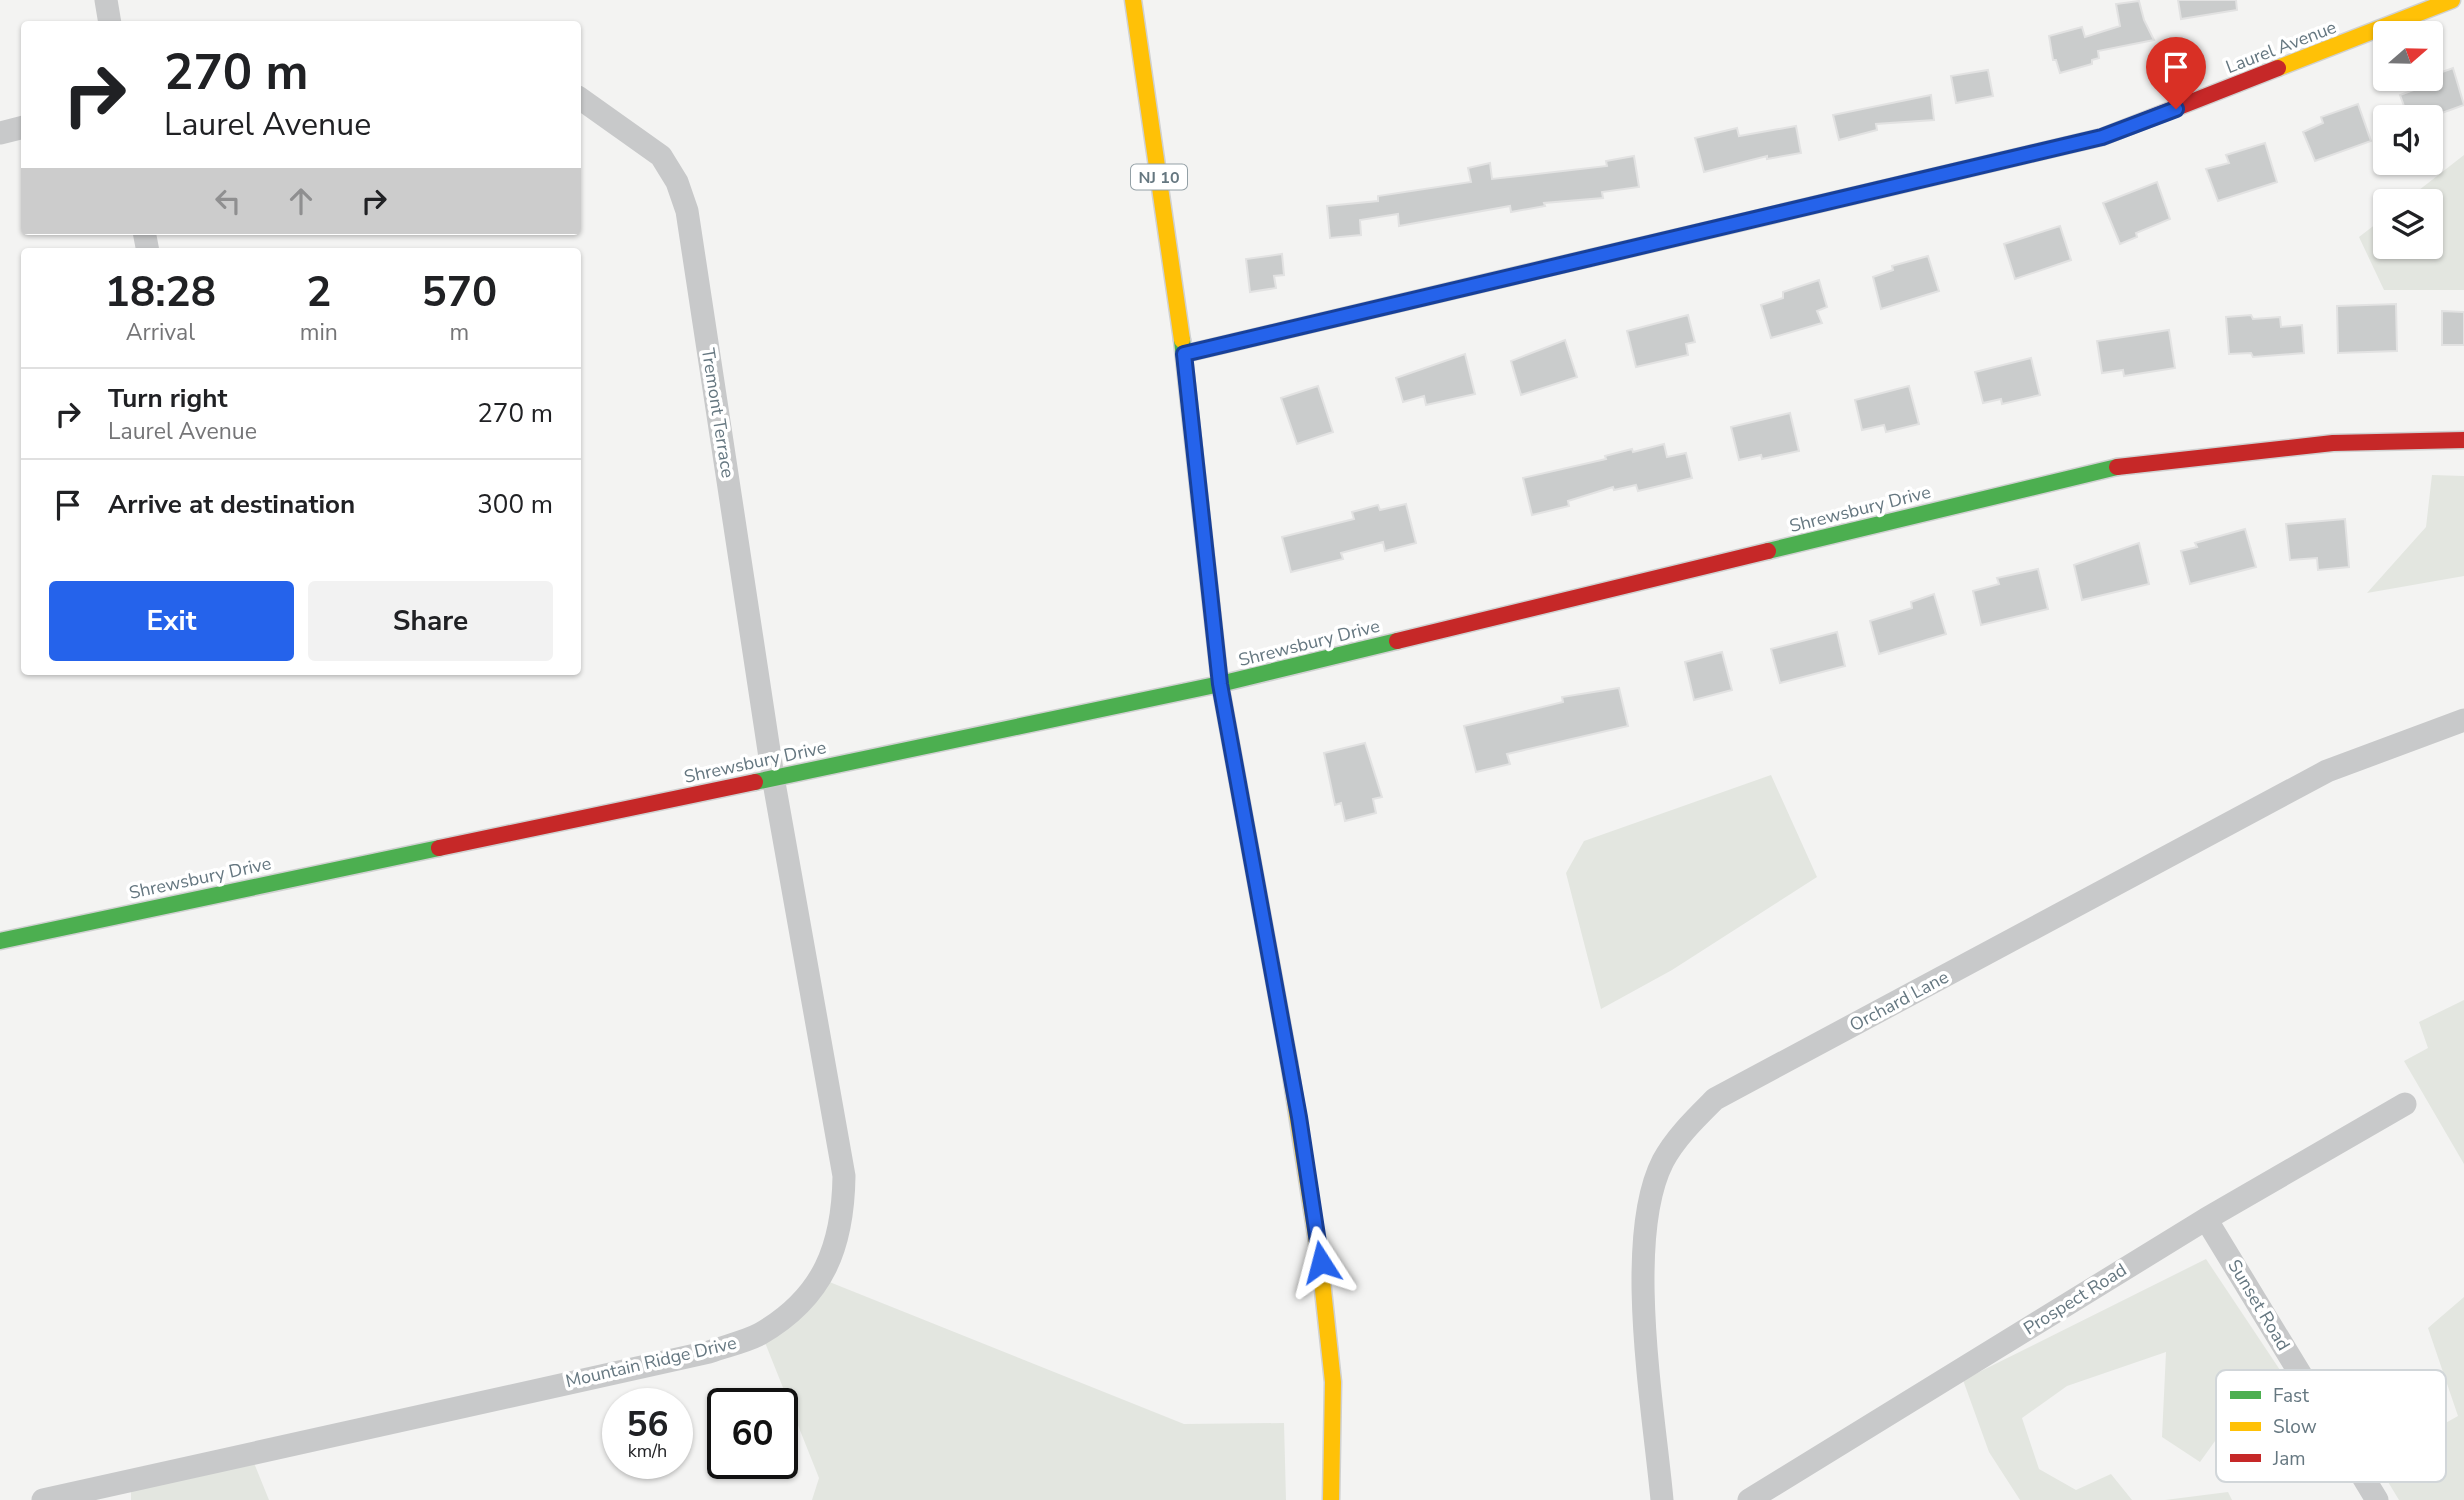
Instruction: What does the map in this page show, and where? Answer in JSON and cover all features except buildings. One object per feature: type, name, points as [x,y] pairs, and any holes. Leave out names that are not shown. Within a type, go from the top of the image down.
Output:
[{"type":"main road","name":"NJ 10","points":[[1133,0],[1184,354],[1220,684],[1299,1117],[1321,1262],[1333,1382],[1331,1500]]},
{"type":"main road","name":"Laurel Avenue","points":[[1184,354],[2102,137],[2452,0]]},
{"type":"main road","name":"Shrewsbury Drive","points":[[0,941],[1220,684],[2116,467],[2234,452],[2416,439],[2464,440]]},
{"type":"street","points":[[106,0],[110,21]]},
{"type":"street","name":"Tremont Terrace","points":[[581,99],[661,156],[677,182],[687,211],[774,777]]},
{"type":"street","points":[[0,133],[21,128]]},
{"type":"street","name":"Orchard Lane","points":[[1662,1500],[1643,1297],[1645,1226],[1653,1186],[1664,1160],[1684,1130],[1715,1099],[2327,771],[2464,720]]},
{"type":"street","name":"Mountain Ridge Drive","points":[[43,1500],[709,1352],[759,1335],[799,1304],[820,1278],[835,1250],[844,1217],[844,1176],[774,777]]},
{"type":"street","name":"Prospect Road","points":[[1749,1500],[2206,1219],[2405,1104]]},
{"type":"street","name":"Sunset Road","points":[[2206,1219],[2298,1370]]},
{"type":"street","name":"Sunset Road","points":[[2366,1482],[2377,1500]]},
{"type":"shaded area","points":[[2464,155],[2464,290],[2384,290],[2359,237],[2373,226],[2373,259],[2443,259],[2443,189],[2420,189],[2438,175],[2443,175],[2443,171]]},
{"type":"shaded area","points":[[2432,475],[2464,476],[2464,576],[2367,593],[2426,527]]},
{"type":"shaded area","points":[[1771,775],[1817,877],[1672,970],[1601,1009],[1566,873],[1584,841]]},
{"type":"shaded area","points":[[2464,1000],[2464,1164],[2404,1061],[2428,1048],[2419,1022]]},
{"type":"shaded area","points":[[2206,1259],[2280,1370],[2216,1370],[2216,1440],[2200,1462],[2162,1437],[2166,1352],[2067,1386],[2022,1418],[2039,1469],[2076,1490],[2111,1474],[2132,1500],[2020,1500],[1989,1452],[1963,1380]]},
{"type":"shaded area","points":[[827,1281],[1184,1424],[1284,1423],[1286,1500],[812,1500],[819,1478],[798,1425],[798,1388],[783,1388],[764,1340]]},
{"type":"shaded area","points":[[2464,1297],[2464,1500],[2399,1500],[2388,1482],[2446,1482],[2446,1423],[2458,1416],[2446,1381],[2446,1370],[2442,1370],[2428,1328]]},
{"type":"shaded area","points":[[252,1458],[269,1500],[131,1500],[131,1483]]},
{"type":"shaded area","points":[[2228,1492],[2232,1500],[2165,1500]]},
{"type":"traffic: fast","points":[[1184,354],[1590,258]]},
{"type":"traffic: fast","points":[[1182,340],[1220,684],[1289,1062]]},
{"type":"traffic: fast","points":[[1768,551],[2117,467]]},
{"type":"traffic: fast","points":[[755,782],[1220,684],[1397,641]]},
{"type":"traffic: fast","points":[[0,941],[439,848]]},
{"type":"traffic: slow","points":[[1133,0],[1182,340]]},
{"type":"traffic: slow","points":[[2278,68],[2452,0]]},
{"type":"traffic: slow","points":[[1590,258],[1878,190]]},
{"type":"traffic: slow","points":[[1289,1062],[1320,1262],[1333,1382],[1331,1500]]},
{"type":"traffic: jam","points":[[1878,190],[2102,137],[2278,68]]},
{"type":"traffic: jam","points":[[2117,467],[2333,443],[2464,440]]},
{"type":"traffic: jam","points":[[1397,641],[1768,551]]},
{"type":"traffic: jam","points":[[439,848],[755,782]]},
{"type":"route","points":[[1321,1262],[1299,1117],[1220,684],[1184,354],[2102,137],[2176,109]]}]
